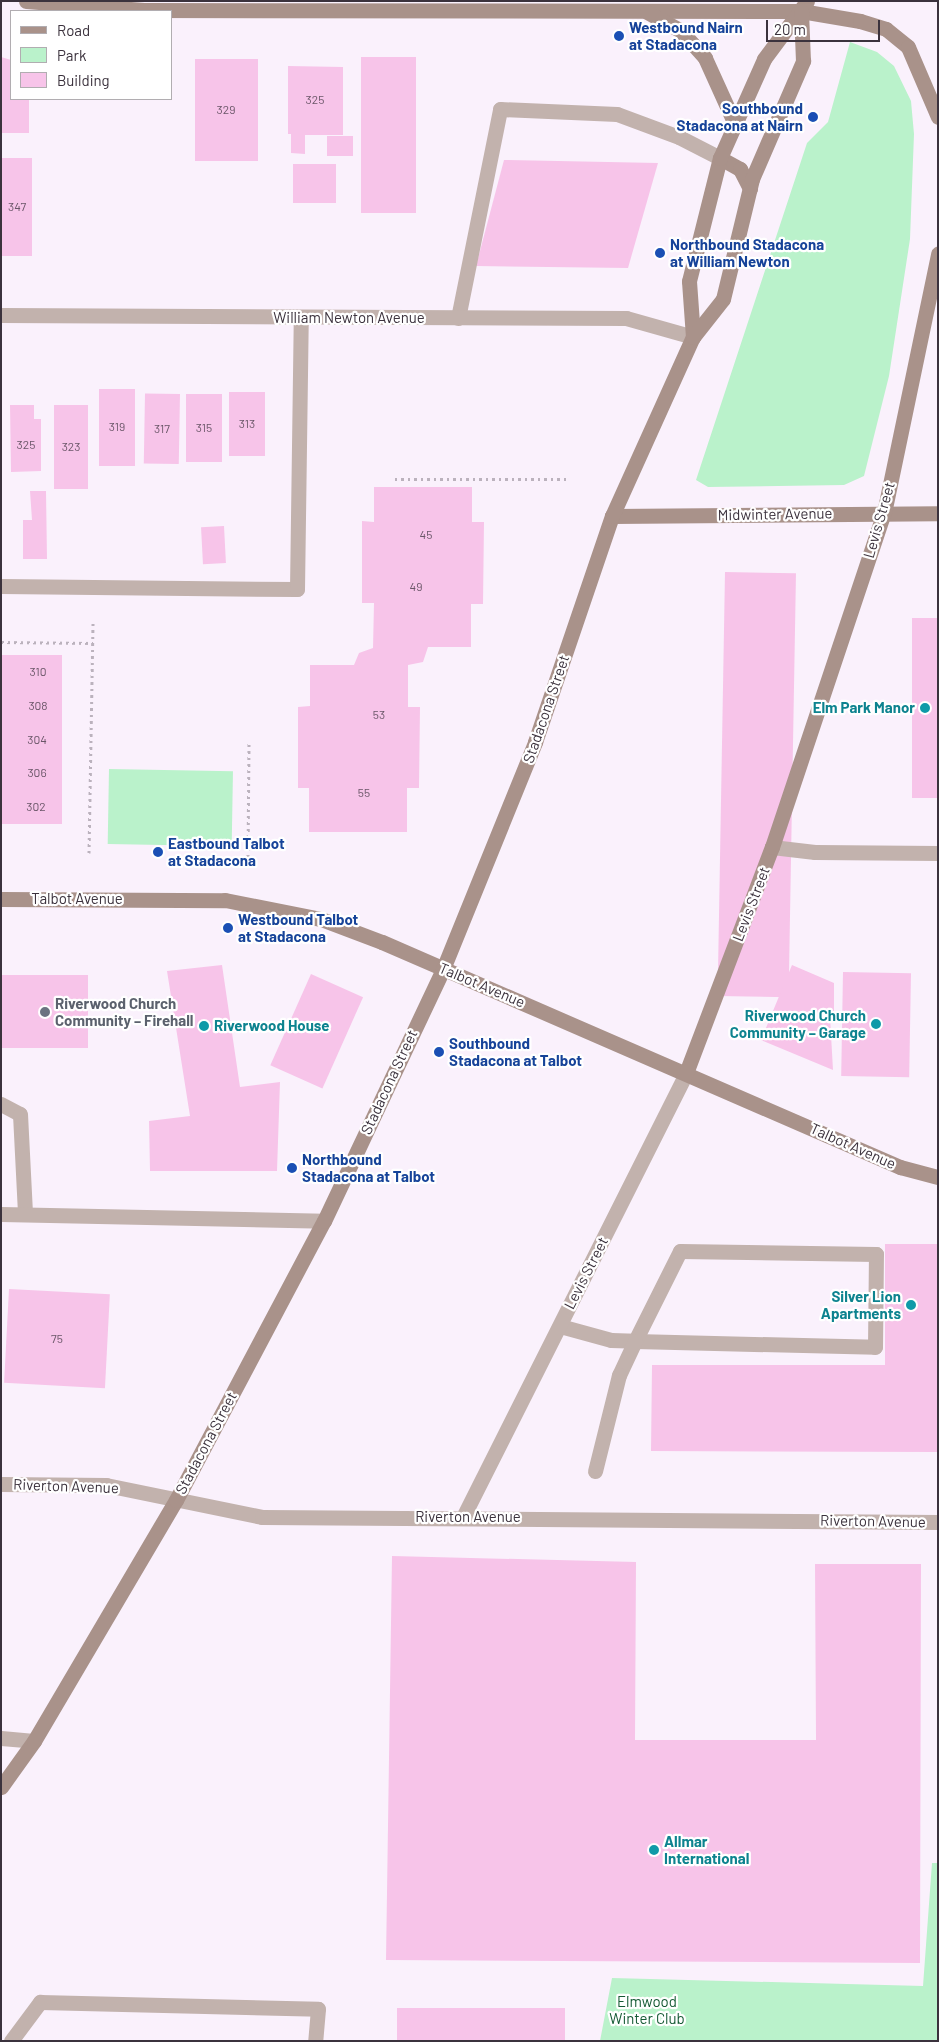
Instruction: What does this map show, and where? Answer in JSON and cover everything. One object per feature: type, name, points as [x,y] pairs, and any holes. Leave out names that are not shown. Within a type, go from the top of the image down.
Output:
[{"type":"main road","points":[[26,1],[144,10],[416,6],[609,6],[646,12],[804,6],[860,20],[886,29],[908,47],[938,118]]},
{"type":"main road","name":"Stadacona Street","points":[[693,337],[689,281],[720,158],[764,59],[804,6]]},
{"type":"main road","name":"Stadacona Street","points":[[1,1787],[34,1741],[176,1500],[324,1220],[443,969],[535,742],[612,516],[693,337],[722,298],[750,189],[803,61],[804,6]]},
{"type":"main road","points":[[646,12],[681,31],[705,58],[735,124]]},
{"type":"main road","points":[[720,158],[740,169],[750,189]]},
{"type":"main road","name":"Levis Street","points":[[686,1073],[772,847],[884,513],[938,254]]},
{"type":"main road","name":"Midwinter Avenue","points":[[612,516],[938,513]]},
{"type":"main road","name":"Talbot Avenue","points":[[1,899],[225,900],[321,919],[686,1073],[900,1167],[938,1177]]},
{"type":"street","points":[[458,318],[500,109],[618,114],[679,137],[720,158]]},
{"type":"street","name":"William Newton Avenue","points":[[1,315],[300,318],[626,318],[693,337]]},
{"type":"street","points":[[1,586],[298,589],[300,318]]},
{"type":"street","points":[[772,847],[815,852],[938,853]]},
{"type":"street","name":"Levis Street","points":[[463,1517],[686,1073]]},
{"type":"street","points":[[1,1104],[20,1114],[25,1214]]},
{"type":"street","points":[[1,1214],[324,1220]]},
{"type":"street","points":[[560,1326],[611,1340],[635,1341],[875,1347],[876,1254],[680,1251],[635,1341],[619,1375],[595,1470]]},
{"type":"street","name":"Riverton Avenue","points":[[1,1484],[106,1485],[262,1517],[938,1522]]},
{"type":"street","points":[[1,1738],[34,1741]]},
{"type":"street","points":[[11,2041],[40,2002],[318,2009],[315,2041]]},
{"type":"path","points":[[395,479],[568,479]]},
{"type":"path","points":[[89,853],[93,620]]},
{"type":"path","points":[[1,642],[93,643]]},
{"type":"path","points":[[248,857],[249,742]]},
{"type":"green space","points":[[850,42],[877,52],[894,66],[911,101],[914,134],[910,239],[889,376],[864,476],[844,485],[708,487],[696,480],[807,143],[828,122]]},
{"type":"green space","points":[[109,769],[233,771],[232,846],[108,844]]},
{"type":"green space","name":"Elmwood Winter Club","points":[[932,1863],[938,1863],[938,2041],[600,2041],[612,1978],[923,1986]]},
{"type":"building","points":[[1,57],[10,60],[10,100],[29,100],[29,133],[1,133]]},
{"type":"building","points":[[361,57],[416,57],[416,213],[361,213]]},
{"type":"building","points":[[195,59],[258,59],[258,161],[195,161]]},
{"type":"building","points":[[288,66],[343,67],[343,135],[305,135],[305,154],[291,153],[291,134],[288,134]]},
{"type":"building","points":[[327,136],[353,136],[353,156],[327,156]]},
{"type":"building","points":[[1,158],[32,158],[32,256],[1,256]]},
{"type":"building","points":[[504,160],[658,163],[628,268],[476,266]]},
{"type":"building","points":[[293,164],[336,164],[336,203],[293,203]]},
{"type":"building","points":[[99,389],[135,389],[135,466],[99,466]]},
{"type":"building","points":[[229,392],[265,392],[265,456],[229,456]]},
{"type":"building","points":[[145,393],[180,394],[179,464],[144,463]]},
{"type":"building","points":[[186,394],[222,394],[222,462],[186,462]]},
{"type":"building","points":[[10,405],[34,405],[34,419],[41,419],[41,471],[11,472]]},
{"type":"building","points":[[54,405],[88,405],[88,489],[54,489]]},
{"type":"building","points":[[374,487],[472,487],[472,522],[484,522],[483,604],[471,604],[471,647],[428,647],[423,662],[408,665],[408,707],[420,707],[419,788],[407,788],[407,832],[309,832],[309,788],[298,788],[298,707],[310,706],[310,665],[354,665],[359,653],[373,648],[374,603],[362,603],[362,521],[374,522]]},
{"type":"building","points":[[30,491],[46,491],[47,559],[23,559],[23,520],[32,520]]},
{"type":"building","points":[[224,526],[226,563],[203,564],[201,527]]},
{"type":"building","points":[[725,572],[796,573],[789,997],[718,996]]},
{"type":"building","name":"Elm Park Manor","points":[[912,618],[938,618],[938,798],[912,798]]},
{"type":"building","points":[[1,655],[62,655],[62,824],[1,824]]},
{"type":"building","name":"Riverwood House","points":[[222,965],[240,1087],[280,1082],[277,1171],[150,1171],[149,1121],[190,1116],[167,971]]},
{"type":"building","points":[[792,965],[834,983],[834,1017],[830,1017],[833,1070],[761,1040]]},
{"type":"building","name":"Riverwood Church Community – Garage","points":[[843,972],[911,973],[909,1077],[841,1076]]},
{"type":"building","points":[[311,974],[363,997],[322,1089],[270,1065]]},
{"type":"building","name":"Riverwood Church Community – Firehall","points":[[1,975],[88,975],[88,1048],[1,1048]]},
{"type":"building","name":"Silver Lion Apartments","points":[[885,1244],[938,1244],[938,1452],[651,1451],[652,1365],[885,1365]]},
{"type":"building","points":[[9,1289],[110,1294],[105,1388],[4,1383]]},
{"type":"building","name":"Allmar International","points":[[392,1556],[636,1562],[635,1740],[816,1740],[815,1564],[921,1564],[920,1963],[386,1960]]},
{"type":"building","points":[[397,2008],[565,2008],[565,2041],[397,2041]]},
{"type":"place","name":"Westbound Nairn at Stadacona","points":[[619,36]]},
{"type":"place","name":"Southbound Stadacona at Nairn","points":[[813,117]]},
{"type":"place","name":"Northbound Stadacona at William Newton","points":[[660,253]]},
{"type":"place","name":"Elm Park Manor","points":[[925,708]]},
{"type":"place","name":"Eastbound Talbot at Stadacona","points":[[158,852]]},
{"type":"place","name":"Westbound Talbot at Stadacona","points":[[228,928]]},
{"type":"place","name":"Riverwood Church Community – Firehall","points":[[45,1012]]},
{"type":"place","name":"Riverwood Church Community – Garage","points":[[876,1024]]},
{"type":"place","name":"Riverwood House","points":[[204,1026]]},
{"type":"place","name":"Southbound Stadacona at Talbot","points":[[439,1052]]},
{"type":"place","name":"Northbound Stadacona at Talbot","points":[[292,1168]]},
{"type":"place","name":"Silver Lion Apartments","points":[[911,1305]]},
{"type":"place","name":"Allmar International","points":[[654,1850]]}]
